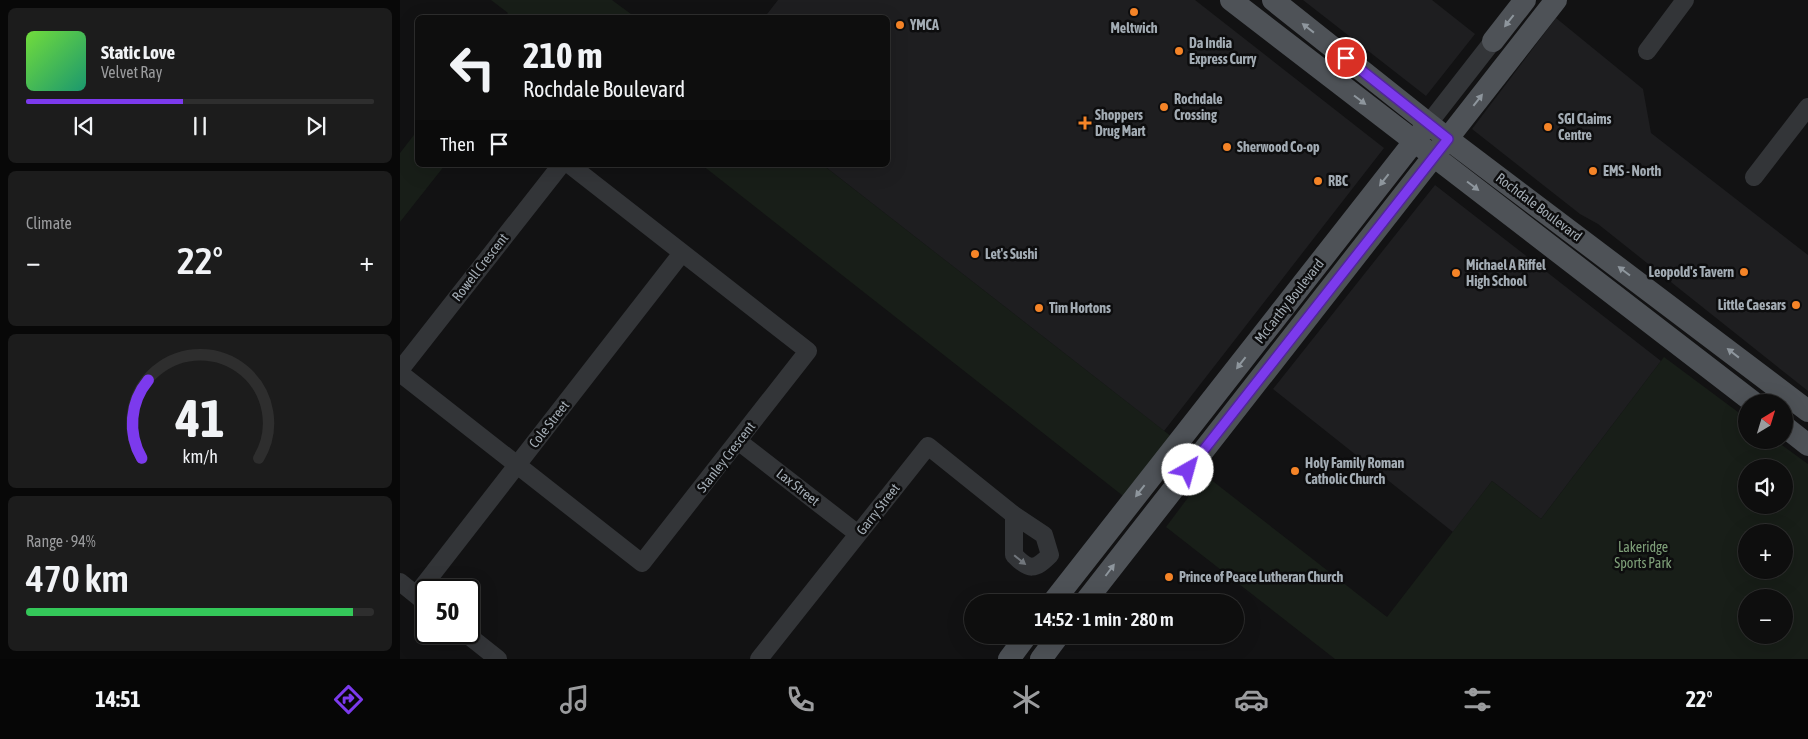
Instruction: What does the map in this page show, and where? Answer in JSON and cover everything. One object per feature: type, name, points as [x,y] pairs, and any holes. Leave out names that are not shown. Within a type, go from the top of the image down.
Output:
[{"type":"main road","name":"Rochdale Boulevard","points":[[1231,0],[1743,394]]},
{"type":"main road","name":"Rochdale Boulevard","points":[[1273,0],[1448,139],[1808,411]]},
{"type":"main road","name":"McCarthy Boulevard","points":[[1493,41],[1525,0]]},
{"type":"main road","name":"McCarthy Boulevard","points":[[1091,594],[1556,0]]},
{"type":"main road","name":"McCarthy Boulevard","points":[[1059,594],[1429,123]]},
{"type":"main road","points":[[1793,434],[1808,446]]},
{"type":"main road","points":[[1009,659],[1020,644]]},
{"type":"main road","points":[[1041,659],[1053,644]]},
{"type":"street","points":[[1647,51],[1685,0]]},
{"type":"street","name":"McCarthy Boulevard","points":[[1429,123],[1493,41]]},
{"type":"street","points":[[1754,176],[1808,107]]},
{"type":"street","name":"Rowell Crescent","points":[[517,464],[400,371],[559,167]]},
{"type":"street","points":[[573,167],[682,253]]},
{"type":"street","name":"Stanley Crescent","points":[[517,464],[642,563],[808,351],[682,253]]},
{"type":"street","name":"Cole Street","points":[[435,579],[517,464],[682,253]]},
{"type":"street","name":"Lax Street","points":[[738,440],[858,534]]},
{"type":"street","name":"Garry Street","points":[[759,659],[928,446],[1014,515]]},
{"type":"street","points":[[400,582],[415,594]]},
{"type":"street","points":[[479,644],[498,659]]},
{"type":"shaded area","name":"Rochdale Crossing","points":[[778,0],[1195,0],[1384,148],[1164,431],[826,167],[890,167],[890,15],[766,15]]},
{"type":"shaded area","points":[[1303,0],[1432,0],[1475,34],[1426,96]]},
{"type":"shaded area","points":[[1556,18],[1643,89],[1651,133],[1808,255],[1808,391],[1598,224],[1580,214],[1472,129]]},
{"type":"shaded area","name":"Michael A Riffel High School","points":[[1435,185],[1661,361],[1541,519],[1492,481],[1453,532],[1273,389]]},
{"type":"green space","points":[[491,0],[612,0],[632,15],[506,15],[508,13]]},
{"type":"green space","points":[[415,134],[415,167],[443,167],[400,222],[400,153]]},
{"type":"green space","points":[[705,167],[826,167],[1172,437],[1127,499]]},
{"type":"green space","name":"Lakeridge Sports Park","points":[[1664,357],[1738,412],[1738,449],[1787,449],[1808,464],[1808,659],[1335,659],[1166,527],[1205,475],[1387,617],[1492,481],[1541,519]]},
{"type":"place","name":"Meltwich","points":[[1134,12]]},
{"type":"place","name":"YMCA","points":[[900,25]]},
{"type":"place","name":"Da India Express Curry","points":[[1179,51]]},
{"type":"place","name":"Rochdale Crossing","points":[[1164,107]]},
{"type":"place","name":"Shoppers Drug Mart","points":[[1085,123]]},
{"type":"place","name":"SGI Claims Centre","points":[[1548,127]]},
{"type":"place","name":"Sherwood Co-op","points":[[1227,147]]},
{"type":"place","name":"EMS - North","points":[[1593,171]]},
{"type":"place","name":"RBC","points":[[1318,181]]},
{"type":"place","name":"Let's Sushi","points":[[975,254]]},
{"type":"place","name":"Leopold's Tavern","points":[[1744,272]]},
{"type":"place","name":"Michael A Riffel High School","points":[[1456,273]]},
{"type":"place","name":"Little Caesars","points":[[1796,305]]},
{"type":"place","name":"Tim Hortons","points":[[1039,308]]},
{"type":"place","name":"Holy Family Roman Catholic Church","points":[[1295,471]]},
{"type":"place","name":"Prince of Peace Lutheran Church","points":[[1169,577]]},
{"type":"route","points":[[1188,470],[1448,139],[1346,58]]}]
